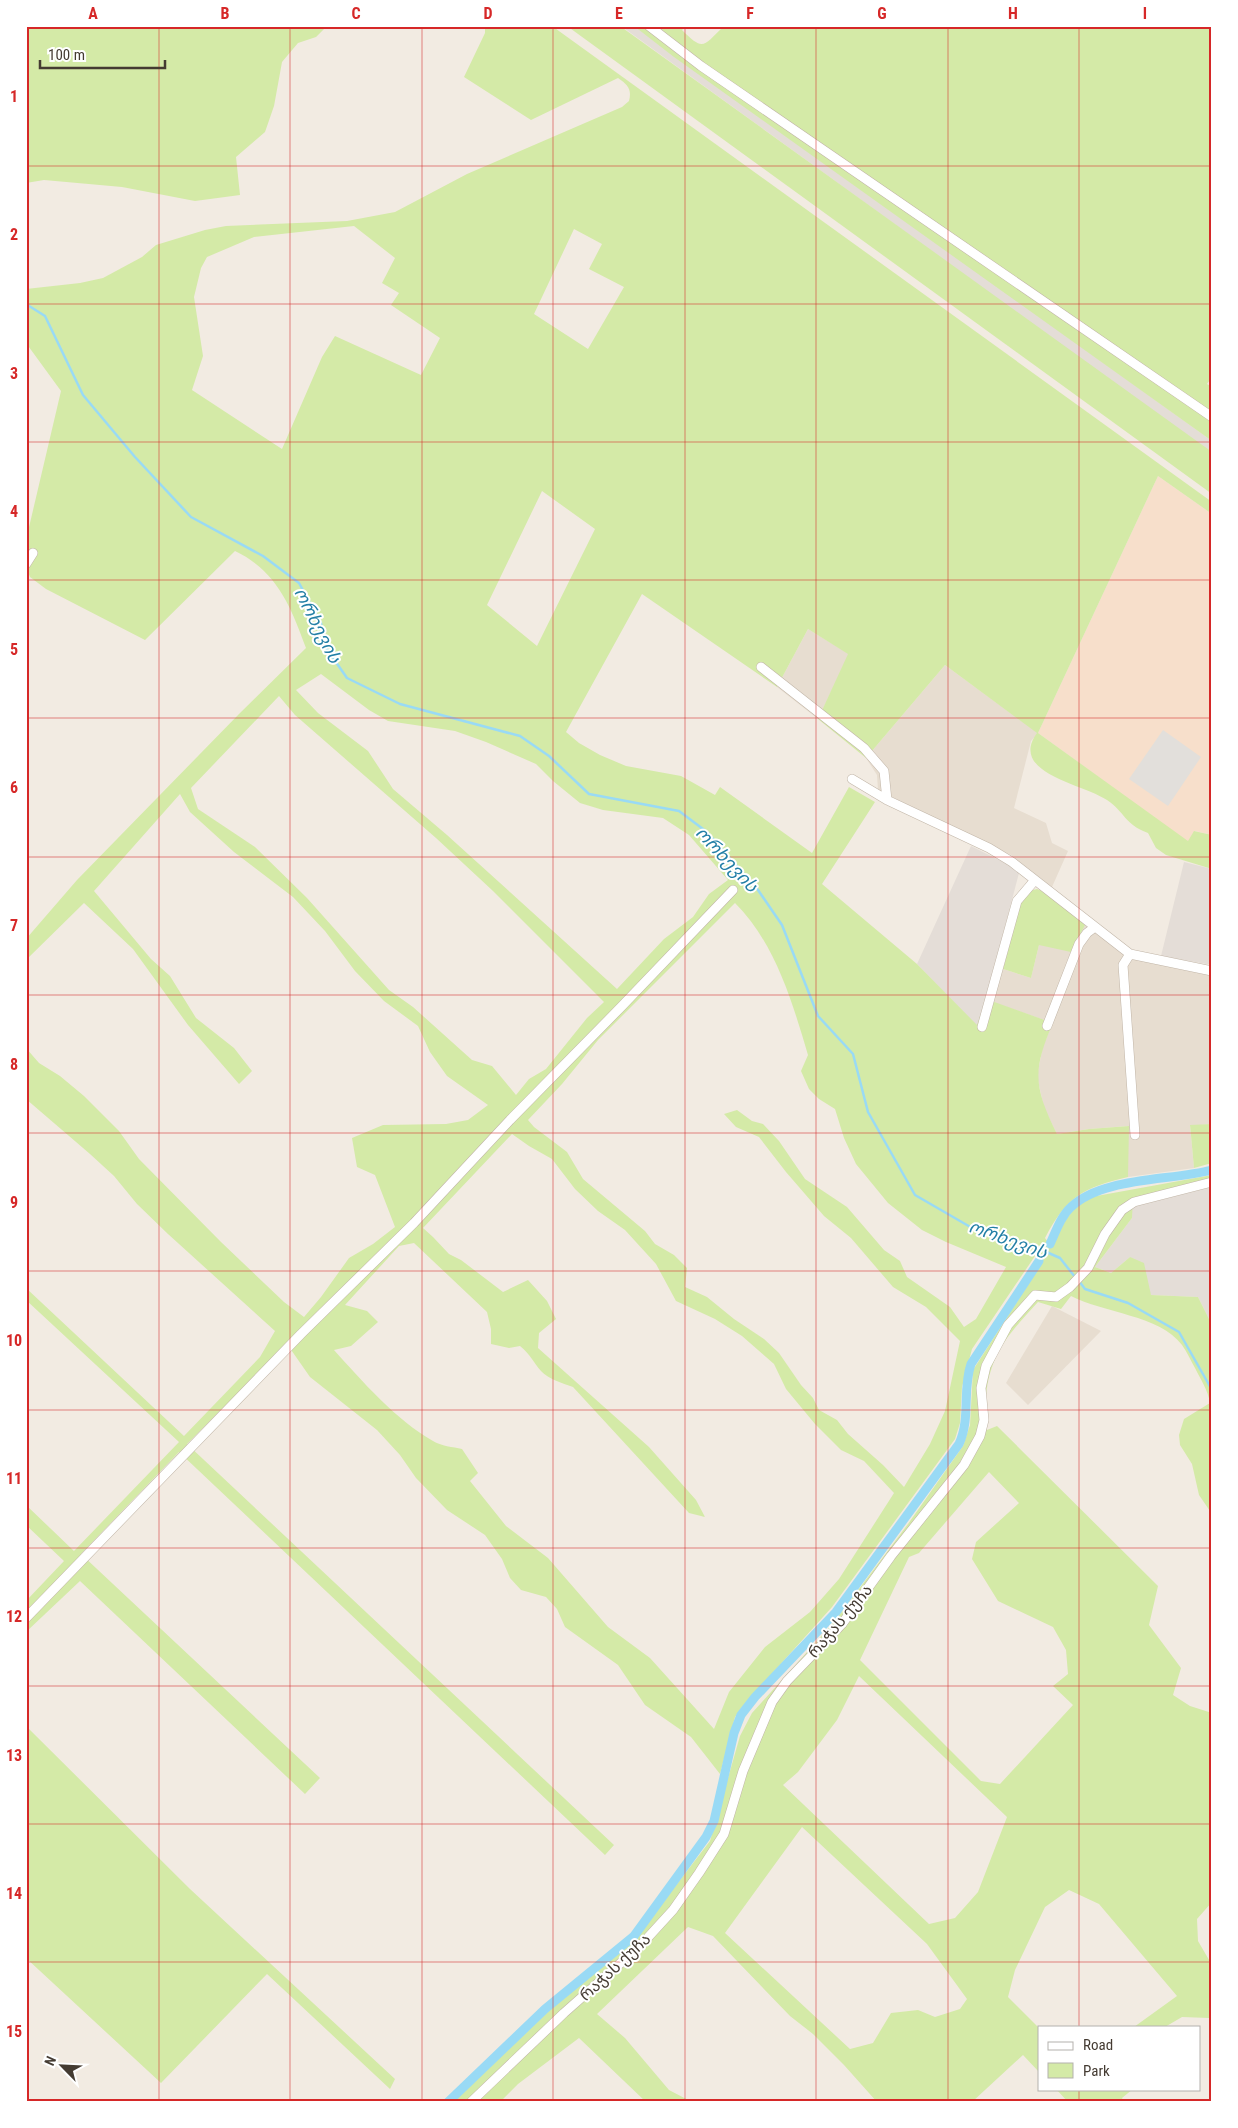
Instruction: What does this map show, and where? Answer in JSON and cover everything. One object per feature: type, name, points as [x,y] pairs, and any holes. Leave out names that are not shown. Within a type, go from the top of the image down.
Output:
[{"type":"street","points":[[649,26],[700,66],[1212,417]]},
{"type":"street","points":[[26,564],[33,552]]},
{"type":"street","points":[[761,667],[864,748],[874,758],[884,771],[887,800]]},
{"type":"street","points":[[852,779],[887,800],[989,848],[1035,880],[1130,954],[1212,971]]},
{"type":"street","points":[[982,1026],[1017,901],[1035,880]]},
{"type":"street","points":[[26,1618],[301,1334],[414,1223],[510,1120],[733,890]]},
{"type":"street","points":[[1047,1026],[1079,944],[1095,926]]},
{"type":"street","points":[[1130,954],[1123,965],[1135,1135]]},
{"type":"street","name":"რაჭას ქუჩა","points":[[471,2102],[564,2014],[641,1945],[673,1910],[724,1834],[743,1771],[772,1702],[787,1681],[842,1624],[891,1556],[964,1466],[980,1436],[984,1420],[981,1388],[986,1366],[1008,1325],[1035,1295],[1056,1298],[1073,1284],[1088,1268],[1122,1210],[1134,1202],[1212,1182]]},
{"type":"shaded area","points":[[621,26],[636,26],[1212,441],[1212,454]]},
{"type":"shaded area","points":[[1158,476],[1212,514],[1212,835],[1195,831],[1188,842],[1038,733]]},
{"type":"shaded area","points":[[808,629],[849,654],[818,719],[777,687]]},
{"type":"shaded area","points":[[945,665],[1038,733],[1031,741],[1014,808],[1046,823],[1052,843],[1068,851],[1052,887],[1011,855],[878,790],[877,775],[866,758]]},
{"type":"shaded area","points":[[1163,730],[1201,757],[1168,806],[1129,779]]},
{"type":"shaded area","points":[[971,846],[1011,866],[1019,873],[986,999],[977,1026],[917,964]]},
{"type":"shaded area","points":[[1184,862],[1212,869],[1212,965],[1161,956]]},
{"type":"shaded area","points":[[1085,925],[1125,955],[1137,960],[1212,976],[1212,1124],[1190,1126],[1194,1168],[1128,1177],[1128,1126],[1057,1134],[1044,1108],[1037,1076],[1043,1046],[1053,1023],[992,1002],[1003,969],[1031,978],[1039,945]]},
{"type":"shaded area","points":[[1212,1187],[1212,1325],[1198,1297],[1151,1295],[1130,1257],[1111,1273],[1095,1267],[1132,1218],[1132,1207]]},
{"type":"shaded area","points":[[1052,1306],[1101,1331],[1028,1405],[1006,1383]]},
{"type":"green space","points":[[26,26],[327,26],[316,37],[298,43],[282,62],[274,106],[265,132],[236,157],[240,195],[195,201],[122,187],[44,180],[26,183]]},
{"type":"green space","points":[[485,26],[552,26],[1212,502],[1212,514],[1158,476],[1038,733],[1188,841],[1194,831],[1212,835],[1212,869],[1166,855],[1156,848],[1148,833],[1129,822],[1113,804],[1096,794],[1052,776],[1040,768],[1032,758],[1031,747],[1037,733],[945,665],[866,758],[818,719],[848,654],[808,629],[777,687],[642,594],[566,732],[579,743],[600,755],[626,766],[681,776],[715,795],[720,787],[812,853],[849,787],[875,802],[822,884],[917,964],[977,1025],[986,999],[1053,1023],[1042,1054],[1039,1079],[1044,1104],[1057,1134],[1129,1126],[1128,1177],[1099,1185],[1069,1203],[1061,1212],[1045,1238],[1051,1246],[1071,1213],[1082,1202],[1091,1197],[1212,1175],[1212,1178],[1133,1198],[1132,1218],[1095,1267],[1111,1273],[1130,1257],[1144,1263],[1151,1295],[1198,1297],[1212,1325],[1212,1514],[1199,1495],[1192,1464],[1180,1445],[1179,1435],[1184,1419],[1210,1403],[1209,1398],[1182,1345],[1160,1327],[1071,1296],[1061,1309],[1038,1302],[1011,1333],[997,1354],[992,1366],[986,1403],[987,1430],[997,1426],[1158,1586],[1149,1625],[1181,1668],[1173,1695],[1190,1706],[1212,1713],[1212,1902],[1197,1919],[1198,1941],[1212,1965],[1212,2020],[1209,2018],[1182,2017],[1167,2026],[1135,2026],[1177,1996],[1099,1904],[1069,1890],[1045,1907],[1015,1970],[1008,1997],[1038,2027],[1038,2071],[1023,2055],[972,2102],[877,2102],[844,2065],[813,2034],[790,2016],[713,1936],[688,1927],[597,2014],[625,2038],[669,2090],[692,2102],[646,2102],[579,2038],[518,2084],[500,2102],[460,2102],[457,2098],[554,2006],[634,1940],[710,1841],[740,1736],[752,1713],[834,1622],[908,1524],[963,1446],[970,1425],[973,1370],[1038,1269],[1042,1260],[1035,1256],[972,1349],[962,1387],[960,1423],[955,1439],[832,1607],[742,1707],[735,1717],[720,1774],[691,1737],[645,1705],[618,1665],[565,1627],[557,1609],[546,1597],[521,1590],[510,1578],[502,1559],[485,1535],[447,1510],[416,1478],[400,1455],[377,1430],[310,1377],[287,1344],[187,1444],[614,1845],[605,1855],[179,1452],[81,1554],[320,1778],[305,1794],[80,1581],[26,1632],[26,1601],[64,1561],[26,1525],[26,1505],[74,1551],[179,1442],[26,1300],[26,1288],[184,1436],[260,1357],[275,1331],[168,1234],[137,1204],[114,1176],[26,1099],[26,1048],[39,1063],[60,1076],[84,1096],[119,1131],[139,1159],[221,1242],[284,1302],[304,1317],[349,1258],[373,1244],[395,1227],[375,1175],[357,1167],[352,1138],[383,1125],[446,1124],[468,1120],[488,1105],[447,1076],[430,1052],[418,1026],[384,1001],[355,971],[325,931],[293,897],[234,852],[190,812],[180,794],[94,891],[151,959],[170,976],[196,1018],[234,1048],[252,1071],[239,1084],[188,1025],[133,949],[84,903],[26,960],[26,939],[77,880],[306,648],[281,592],[262,569],[235,551],[145,640],[46,589],[30,577],[26,567],[26,540],[61,391],[26,343],[26,289],[80,283],[103,278],[142,257],[156,245],[205,230],[226,226],[347,221],[395,212],[467,174],[622,107],[629,101],[630,93],[624,83],[618,78],[531,120],[464,77],[485,33]],"holes":[[[354,226],[395,258],[382,283],[399,293],[391,305],[440,338],[421,375],[335,336],[322,357],[282,449],[192,390],[203,356],[194,297],[201,268],[207,257],[254,237]],[[574,229],[602,244],[589,269],[624,287],[588,349],[534,314]],[[542,491],[595,529],[537,646],[487,605]],[[321,674],[369,710],[388,721],[455,731],[486,742],[536,764],[580,803],[603,810],[663,818],[689,835],[728,880],[709,894],[693,917],[664,939],[617,989],[447,835],[393,789],[368,751],[318,713],[296,690]],[[279,696],[295,715],[436,838],[493,891],[604,1002],[587,1018],[546,1069],[529,1079],[516,1095],[492,1066],[472,1060],[413,1007],[389,990],[307,898],[255,847],[198,809],[191,788]],[[735,903],[749,919],[771,954],[788,994],[808,1055],[801,1071],[809,1089],[819,1099],[835,1109],[844,1138],[856,1164],[888,1203],[922,1230],[1006,1267],[976,1319],[964,1327],[950,1307],[907,1277],[900,1261],[884,1250],[847,1207],[805,1179],[779,1141],[763,1124],[752,1121],[737,1110],[724,1114],[736,1127],[759,1137],[824,1216],[851,1238],[893,1287],[926,1307],[960,1341],[945,1411],[930,1444],[904,1487],[883,1465],[848,1434],[837,1420],[819,1410],[813,1398],[801,1385],[779,1353],[764,1339],[734,1319],[707,1297],[685,1287],[687,1268],[674,1255],[655,1244],[645,1231],[583,1179],[567,1152],[534,1127],[528,1120],[562,1084],[598,1040]],[[512,1134],[552,1159],[575,1189],[598,1211],[625,1230],[656,1264],[676,1301],[715,1319],[742,1336],[774,1364],[786,1389],[815,1424],[841,1450],[864,1461],[894,1493],[839,1579],[810,1612],[765,1647],[729,1692],[714,1729],[650,1658],[608,1627],[548,1558],[506,1526],[470,1481],[478,1473],[462,1449],[436,1443],[406,1422],[380,1399],[334,1350],[351,1346],[378,1322],[367,1311],[345,1305],[399,1246],[414,1243],[487,1312],[491,1329],[491,1344],[509,1348],[520,1346],[544,1374],[573,1387],[689,1513],[705,1517],[696,1500],[649,1447],[538,1348],[539,1333],[556,1319],[547,1301],[528,1280],[503,1292],[461,1260],[449,1254],[423,1228]],[[989,1472],[1019,1503],[976,1542],[972,1559],[998,1601],[1053,1627],[1066,1650],[1068,1674],[1053,1686],[1073,1705],[1000,1784],[981,1781],[860,1660],[909,1557],[919,1553]],[[859,1676],[1007,1817],[978,1892],[955,1918],[929,1924],[783,1785],[798,1772],[837,1720]],[[802,1827],[927,1944],[967,1999],[960,2009],[935,2017],[918,2010],[891,2013],[873,2043],[850,2049],[725,1933]]]},
{"type":"green space","points":[[567,26],[620,26],[1212,452],[1212,494]]},
{"type":"green space","points":[[634,26],[686,26],[682,30],[699,44],[703,44],[724,26],[1212,26],[1212,377],[1207,384],[1212,387],[1212,441],[674,57]]},
{"type":"green space","points":[[1037,889],[1047,893],[1085,925],[1071,952],[1039,945],[1031,978],[1003,969],[1021,902],[1029,891]]},
{"type":"green space","points":[[1212,1124],[1212,1163],[1194,1168],[1190,1125]]},
{"type":"green space","points":[[26,1726],[190,1889],[395,2079],[390,2089],[267,1974],[161,2083],[26,1958]]},
{"type":"green space","points":[[1057,2090],[1132,2090],[1122,2098],[1124,2102],[1068,2102]]},
{"type":"waterway","name":"ორხევის","points":[[26,304],[45,316],[83,395],[135,457],[191,517],[263,556],[299,583],[321,623],[324,645],[347,678],[400,704],[520,736],[549,756],[589,794],[679,811],[707,832],[758,890],[782,925],[818,1016],[853,1054],[868,1112],[915,1195],[979,1232],[1026,1243],[1060,1258],[1075,1277]]},
{"type":"waterway","points":[[1050,1244],[1064,1215],[1084,1197],[1118,1185],[1212,1170]]},
{"type":"waterway","points":[[448,2102],[545,2009],[634,1936],[706,1837],[714,1821],[734,1733],[741,1715],[755,1697],[836,1612],[959,1444],[965,1424],[967,1384],[971,1364],[1039,1261]]},
{"type":"waterway","name":"ორხევის","points":[[1079,1281],[1085,1289],[1128,1303],[1179,1332],[1212,1390]]},
{"type":"waterway","name":"ორხევის","points":[[1212,1443],[1212,1449]]}]
